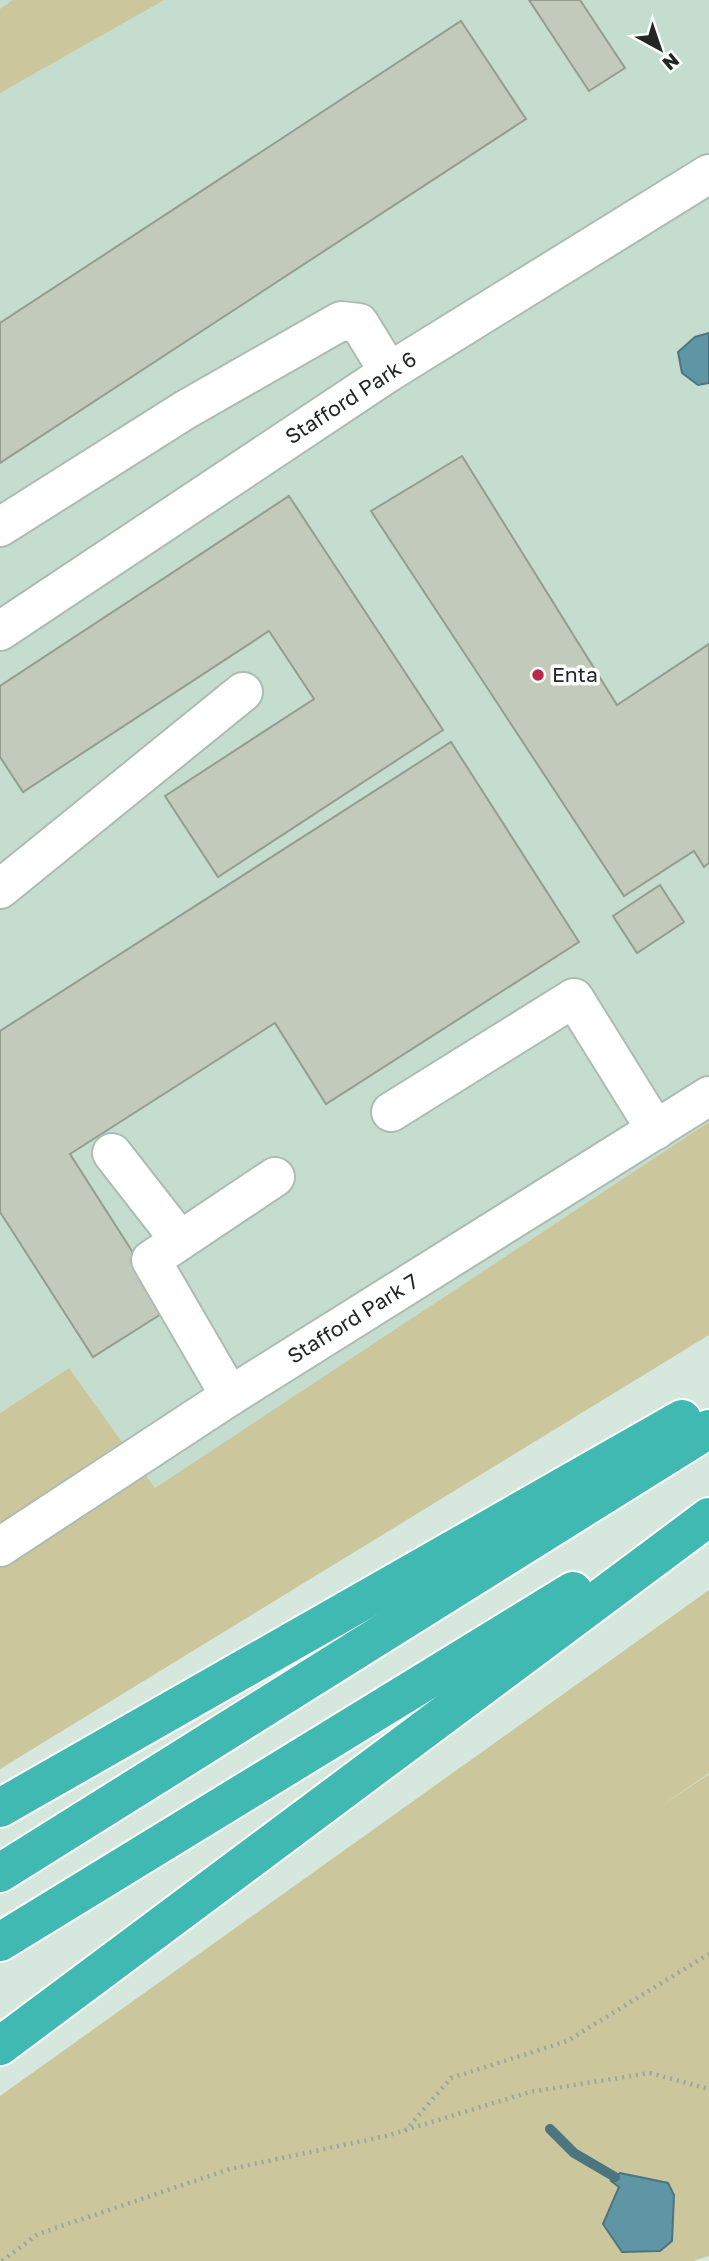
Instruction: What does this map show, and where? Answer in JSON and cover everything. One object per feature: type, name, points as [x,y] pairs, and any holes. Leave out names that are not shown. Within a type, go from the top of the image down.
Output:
[{"type":"highway","points":[[0,1808],[642,1440],[709,1406]]},
{"type":"highway","points":[[0,1873],[709,1429]]},
{"type":"highway","points":[[0,1942],[709,1508]]},
{"type":"highway","points":[[0,2046],[709,1517]]},
{"type":"street","name":"Stafford Park 6","points":[[4,617],[389,372],[709,174]]},
{"type":"street","points":[[0,527],[185,410],[341,321],[359,323],[389,372]]},
{"type":"street","points":[[0,889],[243,692]]},
{"type":"street","points":[[391,1112],[574,998],[656,1130]]},
{"type":"street","name":"Stafford Park 7","points":[[0,1547],[230,1396],[709,1096]]},
{"type":"street","points":[[112,1153],[179,1239]]},
{"type":"street","points":[[230,1396],[151,1260],[275,1177]]},
{"type":"path","points":[[404,2131],[451,2078],[567,2041],[709,1954]]},
{"type":"path","points":[[2,2261],[38,2234],[230,2169],[404,2131],[530,2091],[650,2073],[709,2089]]},
{"type":"shaded area","points":[[0,0],[709,0],[709,1122],[155,1488],[69,1368],[0,1413]]},
{"type":"shaded area","points":[[13,0],[164,0],[0,93],[0,9]]},
{"type":"shaded area","points":[[709,1122],[709,1335],[0,1769],[0,1413],[69,1368],[155,1488]]},
{"type":"shaded area","points":[[709,1590],[709,1773],[658,1808],[709,1774],[709,2256],[693,2261],[0,2261],[0,2096]]},
{"type":"water","points":[[709,333],[709,383],[698,385],[682,373],[678,352],[695,337]]},
{"type":"water","points":[[620,2173],[668,2183],[674,2195],[672,2241],[660,2251],[622,2252],[603,2224],[619,2187],[611,2181]]},
{"type":"building","points":[[529,0],[580,0],[625,68],[589,91]]},
{"type":"building","points":[[461,21],[526,119],[0,463],[0,323]]},
{"type":"building","name":"Enta","points":[[462,456],[617,705],[709,644],[709,863],[704,867],[694,851],[624,896],[371,511]]},
{"type":"building","points":[[289,496],[443,730],[218,877],[165,796],[314,699],[269,631],[23,792],[0,757],[0,686]]},
{"type":"building","points":[[451,742],[579,942],[326,1104],[275,1023],[70,1154],[169,1309],[93,1357],[0,1212],[0,1031]]},
{"type":"building","points":[[660,885],[684,922],[637,953],[613,916]]},
{"type":"waterway","points":[[550,2129],[574,2153],[615,2177]]},
{"type":"place","name":"Enta","points":[[538,675]]}]
